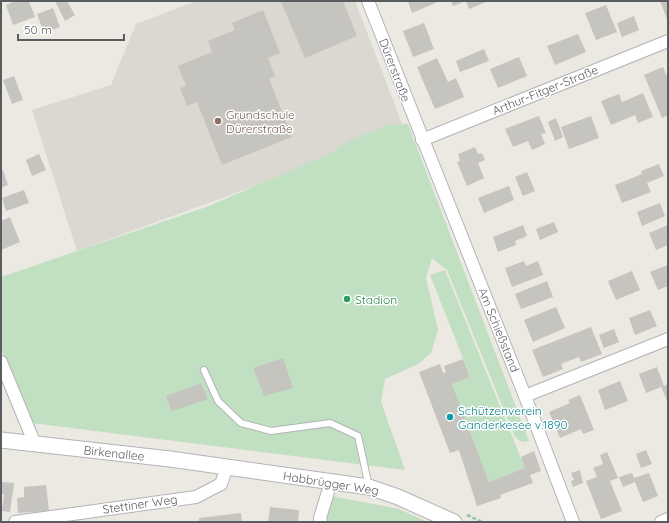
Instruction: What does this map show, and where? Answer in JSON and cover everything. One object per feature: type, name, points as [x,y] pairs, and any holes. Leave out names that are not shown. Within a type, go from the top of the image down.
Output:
[{"type":"street","name":"Dürerstraße","points":[[368,1],[422,140]]},
{"type":"street","name":"Arthur-Fitger-Straße","points":[[422,140],[668,41]]},
{"type":"street","name":"Am Schießstand","points":[[422,140],[525,396],[573,522]]},
{"type":"street","points":[[525,396],[668,339]]},
{"type":"street","points":[[1,362],[32,437],[31,444]]},
{"type":"street","name":"Birkenallee","points":[[1,440],[227,467]]},
{"type":"street","name":"Habbrügger Weg","points":[[227,467],[369,487],[398,497],[454,522]]},
{"type":"street","name":"Stettiner Weg","points":[[15,522],[196,497],[221,484],[227,467]]},
{"type":"street","points":[[321,522],[320,518],[331,482]]},
{"type":"street","points":[[661,522],[668,519]]},
{"type":"lane","points":[[204,370],[218,401],[241,423],[271,431],[330,423],[358,436],[369,487]]},
{"type":"shaded area","name":"Grundschule Dürerstraße","points":[[196,1],[355,1],[405,131],[77,251],[32,110],[111,85],[136,24]]},
{"type":"green space","points":[[408,124],[529,441],[522,442],[515,437],[447,270],[432,258],[426,278],[438,330],[431,353],[418,364],[385,379],[381,402],[405,470],[32,423],[1,349],[1,277],[209,206],[327,155],[347,142],[388,125]]},
{"type":"green space","points":[[445,270],[525,468],[489,482],[452,384],[470,376],[430,275]]},
{"type":"green space","points":[[331,496],[399,509],[427,522],[325,522]]},
{"type":"building","points":[[16,1],[29,1],[35,17],[13,25],[6,5]]},
{"type":"building","points":[[55,1],[67,1],[75,15],[65,21]]},
{"type":"building","points":[[343,1],[357,36],[305,58],[281,2]]},
{"type":"building","points":[[408,1],[440,1],[412,13]]},
{"type":"building","points":[[451,1],[466,1],[453,6]]},
{"type":"building","points":[[466,1],[486,1],[486,2],[469,9]]},
{"type":"building","points":[[660,1],[668,1],[668,22]]},
{"type":"building","points":[[606,5],[617,32],[596,40],[585,13]]},
{"type":"building","points":[[53,8],[60,27],[44,33],[37,14]]},
{"type":"building","points":[[263,10],[280,53],[268,58],[275,76],[269,79],[292,137],[222,165],[197,102],[187,106],[180,88],[186,86],[178,66],[212,52],[208,41],[235,30],[232,23]]},
{"type":"building","points":[[634,16],[639,30],[622,37],[617,23]]},
{"type":"building","points":[[424,23],[434,49],[413,57],[403,31]]},
{"type":"building","points":[[578,34],[586,52],[555,65],[547,46]]},
{"type":"building","points":[[484,49],[489,61],[460,72],[456,61]]},
{"type":"building","points":[[519,57],[527,76],[498,88],[490,69]]},
{"type":"building","points":[[437,58],[448,82],[456,78],[464,97],[435,109],[417,67]]},
{"type":"building","points":[[663,67],[668,79],[668,115],[662,118],[644,75]]},
{"type":"building","points":[[14,76],[23,100],[12,104],[3,80]]},
{"type":"building","points":[[643,93],[653,117],[638,123],[635,115],[611,125],[601,101],[619,94],[622,102]]},
{"type":"building","points":[[539,116],[546,133],[541,134],[545,144],[532,150],[528,141],[513,147],[505,129]]},
{"type":"building","points":[[591,116],[599,138],[569,149],[561,127]]},
{"type":"building","points":[[556,118],[563,137],[555,141],[548,122]]},
{"type":"building","points":[[475,147],[478,154],[482,153],[485,160],[478,163],[484,178],[467,186],[457,162],[460,161],[458,154]]},
{"type":"building","points":[[39,154],[46,170],[32,176],[26,160]]},
{"type":"building","points":[[659,164],[664,176],[647,183],[651,192],[622,203],[615,185],[642,174],[641,171]]},
{"type":"building","points":[[1,170],[3,170],[8,185],[1,188]]},
{"type":"building","points":[[527,172],[535,191],[523,196],[515,177]]},
{"type":"building","points":[[509,186],[514,200],[484,213],[478,198]]},
{"type":"building","points":[[24,190],[29,203],[6,211],[2,198]]},
{"type":"building","points":[[660,203],[665,216],[642,226],[637,212]]},
{"type":"building","points":[[10,217],[20,242],[1,250],[1,221]]},
{"type":"building","points":[[554,222],[558,232],[540,240],[536,229]]},
{"type":"building","points":[[523,225],[527,236],[515,241],[516,245],[498,252],[493,237]]},
{"type":"building","points":[[668,225],[668,245],[656,250],[649,233]]},
{"type":"building","points":[[524,261],[526,266],[538,261],[543,275],[512,287],[505,268]]},
{"type":"building","points":[[668,265],[668,286],[658,290],[650,272]]},
{"type":"building","points":[[632,271],[640,290],[616,300],[608,281]]},
{"type":"building","points":[[547,281],[553,297],[521,309],[515,294]]},
{"type":"building","points":[[556,307],[565,328],[533,342],[524,320]]},
{"type":"building","points":[[650,310],[657,326],[635,335],[629,318]]},
{"type":"building","points":[[591,327],[602,354],[581,362],[579,357],[571,360],[561,364],[563,369],[543,377],[532,350]]},
{"type":"building","points":[[614,329],[619,342],[604,348],[599,335]]},
{"type":"building","points":[[283,358],[293,388],[264,396],[253,368]]},
{"type":"building","name":"Schützenverein Ganderkesee v.1890","points":[[463,359],[470,377],[452,384],[489,482],[525,468],[521,457],[534,451],[541,471],[530,475],[533,483],[500,495],[501,498],[477,506],[459,450],[450,453],[419,372],[440,364],[443,373],[446,372],[444,366]]},
{"type":"building","points":[[657,367],[664,386],[668,384],[668,403],[661,387],[646,393],[639,374]]},
{"type":"building","points":[[620,381],[628,401],[605,410],[598,390]]},
{"type":"building","points":[[201,383],[208,399],[172,411],[166,396]]},
{"type":"building","points":[[580,395],[594,430],[583,434],[581,429],[560,438],[549,412],[570,403],[568,400]]},
{"type":"building","points":[[646,450],[652,464],[641,468],[636,454]]},
{"type":"building","points":[[607,452],[618,478],[610,481],[622,511],[601,519],[586,481],[597,477],[593,468],[603,464],[600,455]]},
{"type":"building","points":[[580,470],[583,483],[573,487],[571,481],[574,480],[571,473]]},
{"type":"building","points":[[632,473],[634,478],[649,473],[658,496],[643,502],[635,482],[623,487],[619,477]]},
{"type":"building","points":[[1,482],[14,483],[10,512],[2,511],[4,494],[1,494]]},
{"type":"building","points":[[46,485],[49,511],[18,513],[17,498],[24,497],[24,487]]},
{"type":"building","points":[[270,507],[299,510],[298,522],[268,522]]},
{"type":"building","points":[[241,513],[242,522],[199,522],[199,518]]},
{"type":"place","name":"Grundschule Dürerstraße","points":[[218,121]]},
{"type":"place","name":"Stadion","points":[[347,299]]},
{"type":"place","name":"Schützenverein Ganderkesee v.1890","points":[[450,417]]}]
